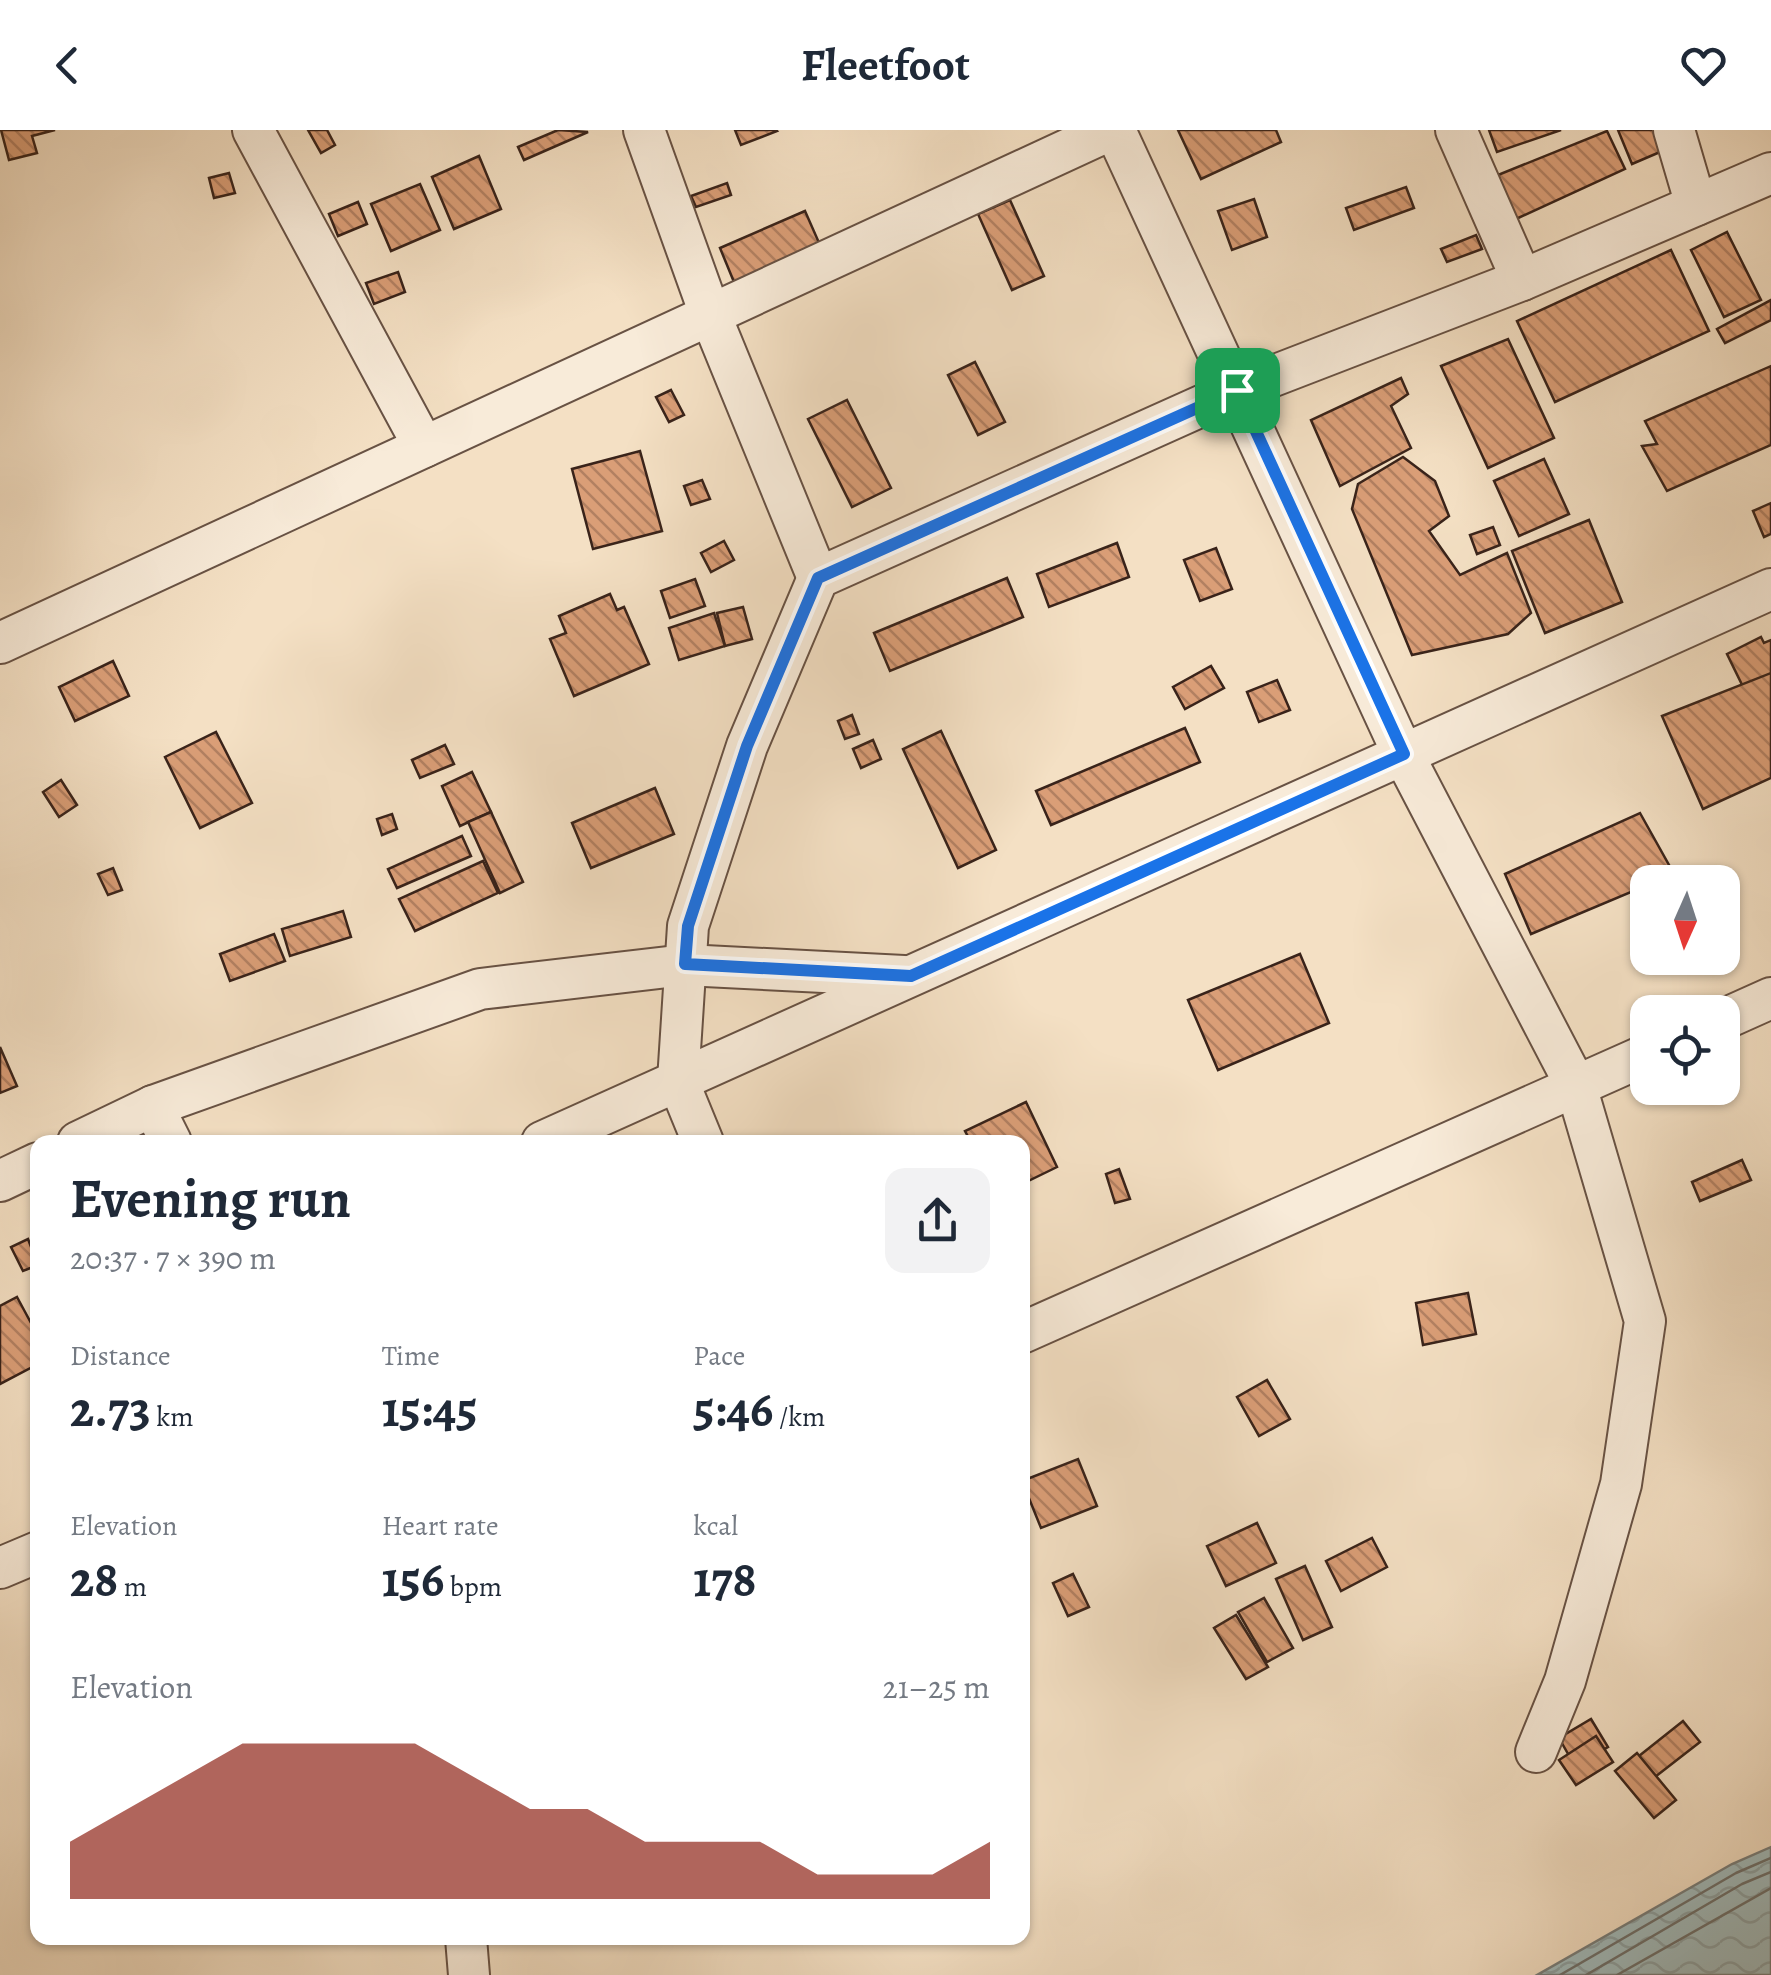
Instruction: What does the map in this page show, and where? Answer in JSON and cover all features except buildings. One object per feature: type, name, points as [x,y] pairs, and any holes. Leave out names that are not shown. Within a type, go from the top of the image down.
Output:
[{"type":"street","points":[[253,130],[424,447]]},
{"type":"street","points":[[644,130],[710,314],[818,578]]},
{"type":"street","points":[[0,644],[1113,130],[1404,754],[1576,1086],[1644,1321],[1621,1484],[1565,1681],[1536,1752]]},
{"type":"street","points":[[1456,130],[1522,280]]},
{"type":"street","points":[[1674,130],[1696,204]]},
{"type":"street","points":[[700,1135],[678,1081],[688,926],[747,746],[818,578],[1237,390],[1522,280],[1771,174]]},
{"type":"street","points":[[558,1135],[1771,589]]},
{"type":"street","points":[[93,1135],[153,1106],[480,989],[685,964],[911,976]]},
{"type":"street","points":[[1740,1012],[1771,998]]},
{"type":"street","points":[[1030,1329],[1630,1062]]},
{"type":"street","points":[[153,1106],[168,1135]]},
{"type":"street","points":[[0,1181],[30,1167]]},
{"type":"street","points":[[0,1568],[30,1555]]},
{"type":"street","points":[[467,1945],[469,1975]]},
{"type":"water","points":[[1771,1847],[1771,1975],[1537,1975],[1732,1864]]},
{"type":"route","points":[[1237,390],[1404,754],[911,976],[685,964],[688,926],[747,746],[818,578],[1237,390]]}]
